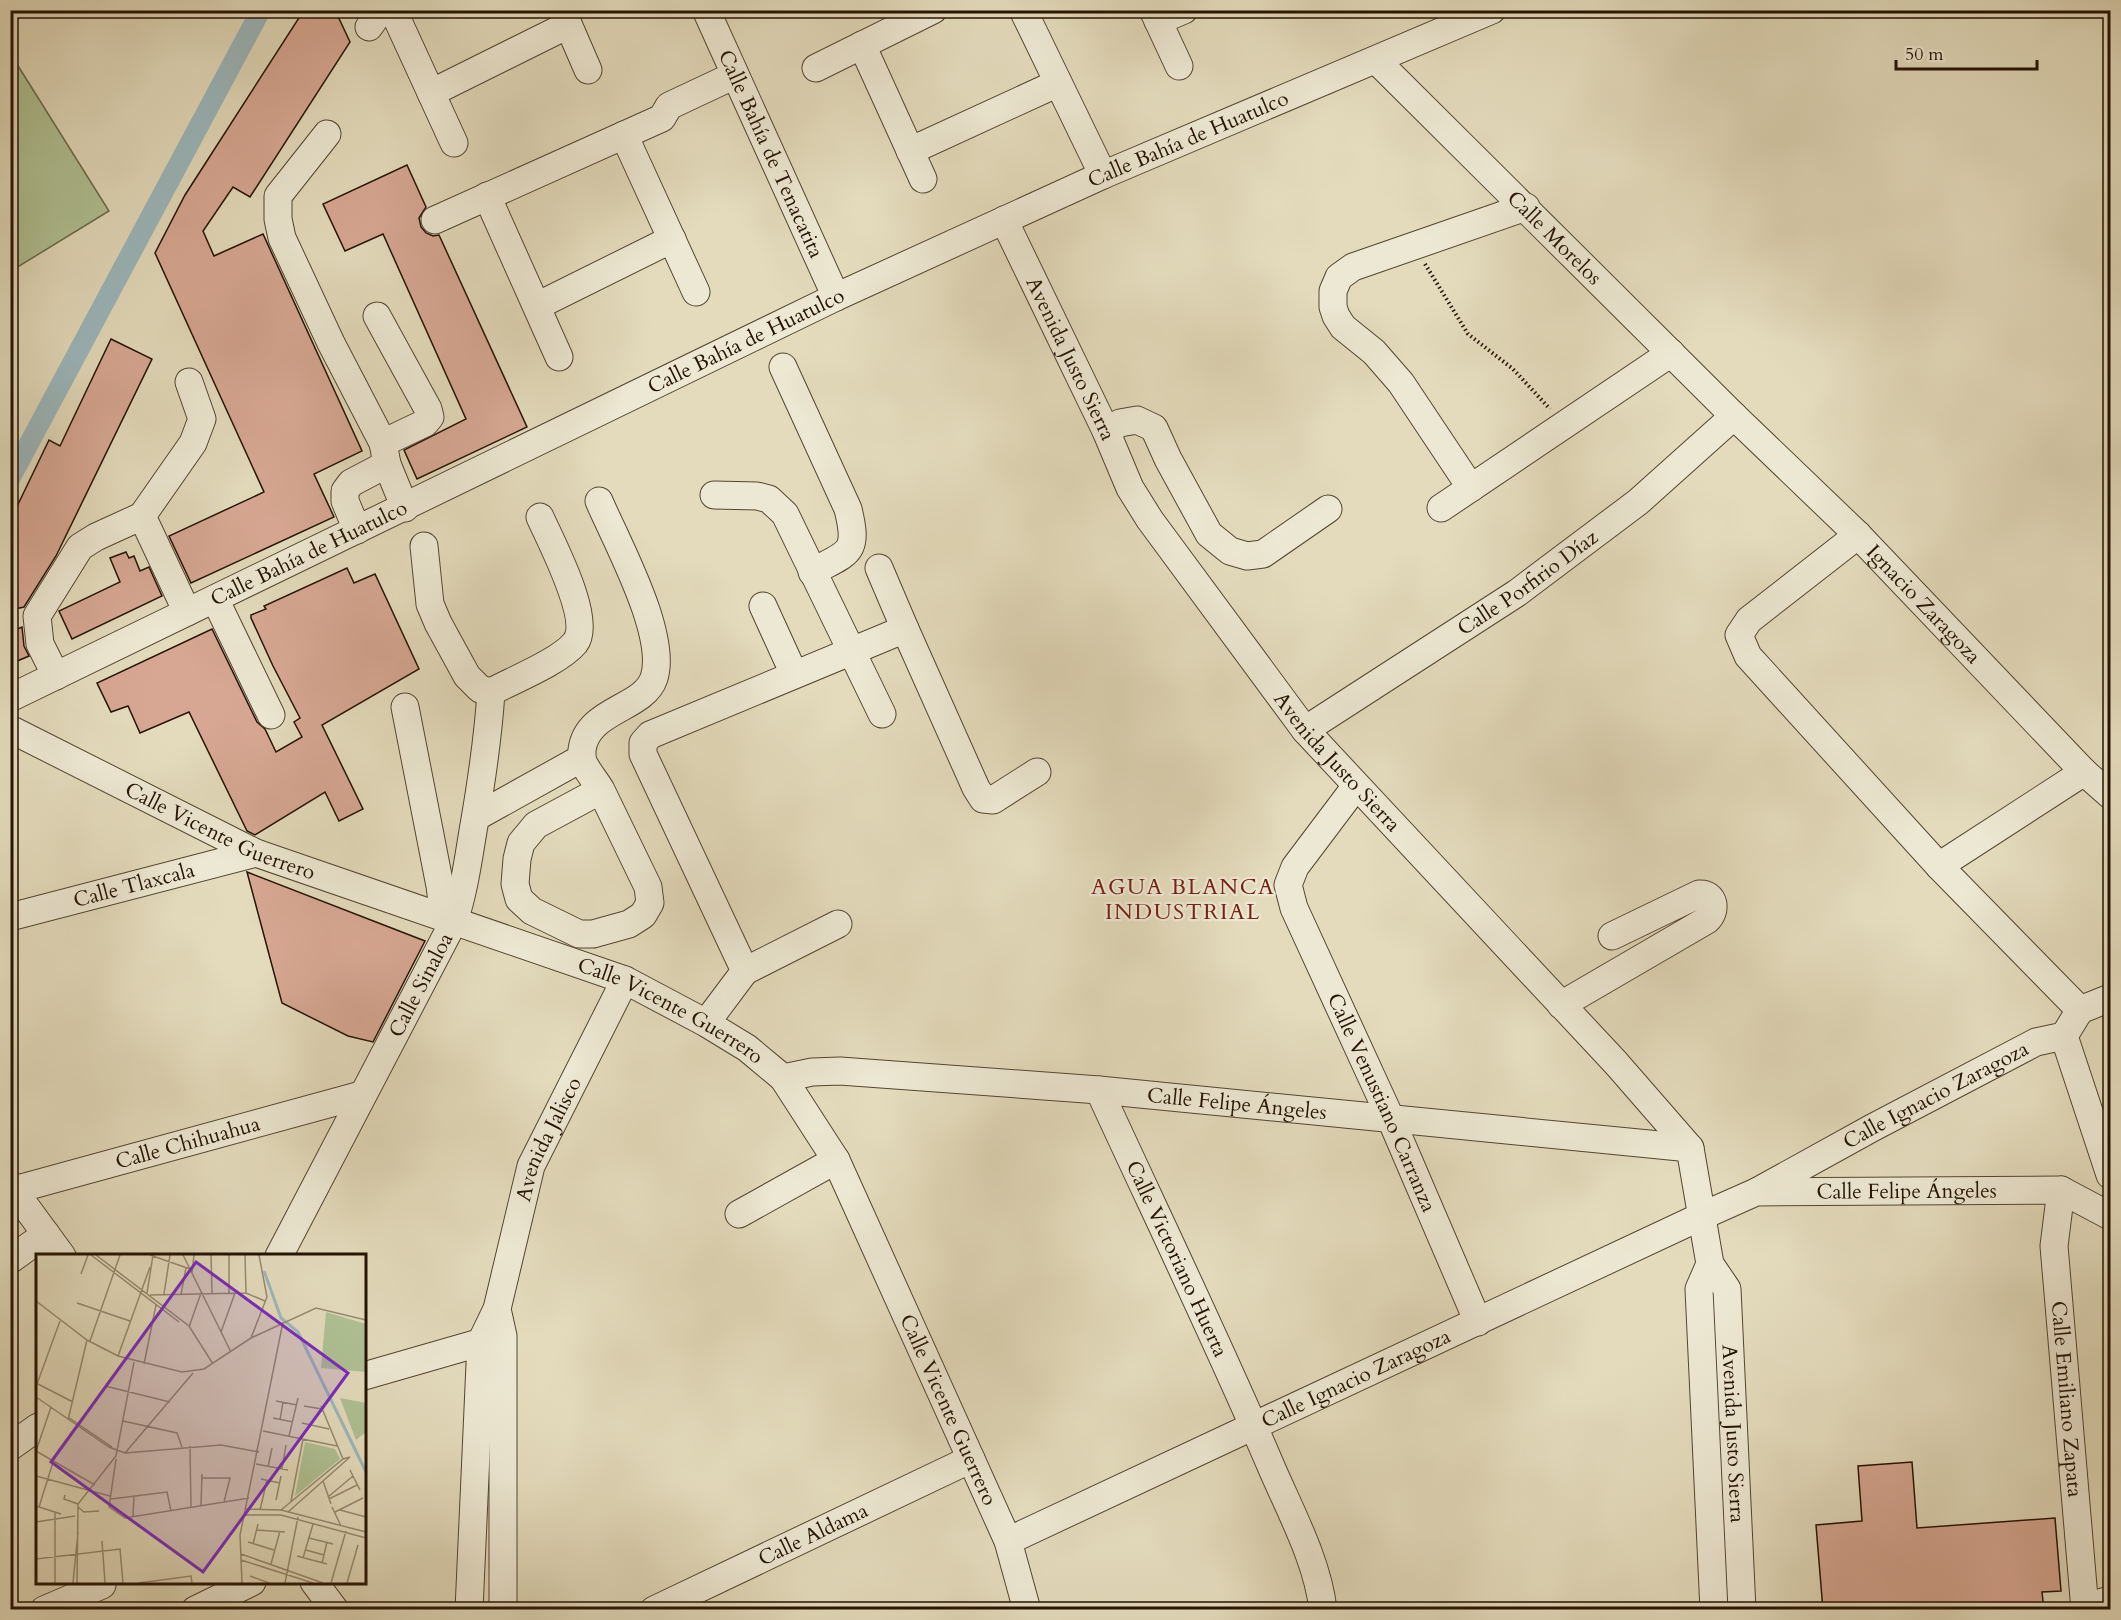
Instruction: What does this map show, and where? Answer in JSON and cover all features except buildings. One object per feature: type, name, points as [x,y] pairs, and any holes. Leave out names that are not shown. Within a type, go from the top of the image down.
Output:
[{"type":"street","points":[[393,10],[454,143]]},
{"type":"street","name":"Calle Bahía de Tenacatita","points":[[706,10],[836,297]]},
{"type":"street","points":[[816,68],[933,10]]},
{"type":"street","points":[[1023,10],[1051,87],[1094,179]]},
{"type":"street","points":[[1179,66],[1156,16],[1184,10]]},
{"type":"street","name":"Calle Bahía de Huatulco","points":[[10,698],[836,297],[1094,179],[1376,60],[1464,16],[1492,10]]},
{"type":"street","points":[[431,93],[565,18],[588,70]]},
{"type":"street","points":[[862,45],[923,179]]},
{"type":"street","name":"Calle Morelos","points":[[1376,60],[1734,416]]},
{"type":"street","points":[[435,220],[662,118],[669,106],[739,83]]},
{"type":"street","points":[[910,151],[1051,87]]},
{"type":"street","points":[[327,134],[278,196],[278,219],[282,238],[385,453],[405,508]]},
{"type":"street","points":[[624,135],[696,292]]},
{"type":"street","points":[[487,196],[560,357]]},
{"type":"street","points":[[1471,488],[1401,383],[1374,352],[1343,327],[1333,307],[1333,291],[1340,277],[1353,267],[1526,207]]},
{"type":"street","name":"Avenida Justo Sierra","points":[[1004,220],[1106,431],[1130,488],[1150,520],[1305,729],[1690,1148],[1710,1264],[1726,1289],[1742,1610]]},
{"type":"street","points":[[537,306],[672,239]]},
{"type":"street","points":[[357,530],[345,501],[345,491],[385,453],[430,417],[428,409],[377,316]]},
{"type":"street","points":[[1441,508],[1671,353]]},
{"type":"street","points":[[783,367],[848,509],[853,530],[853,543],[845,555],[812,572]]},
{"type":"street","points":[[56,676],[40,645],[37,616],[80,548],[96,537],[142,516],[193,443],[202,419],[189,382]]},
{"type":"street","name":"Ignacio Zaragoza","points":[[1734,416],[1858,535],[2084,772],[2110,795]]},
{"type":"street","name":"Calle Porfirio Díaz","points":[[1305,729],[1517,593],[1638,502],[1734,416]]},
{"type":"street","points":[[1106,431],[1120,423],[1137,420],[1154,428],[1168,459],[1209,534],[1230,551],[1247,556],[1263,554],[1328,509]]},
{"type":"street","points":[[714,495],[757,496],[769,499],[785,514],[882,714]]},
{"type":"street","points":[[599,501],[649,613],[657,654],[654,679],[643,693],[596,723],[584,738],[582,758],[601,790],[648,887],[650,903],[643,915],[629,924],[593,934],[579,934],[532,911],[519,899],[515,884],[517,859],[521,843],[536,825],[601,790]]},
{"type":"street","points":[[142,516],[187,612]]},
{"type":"street","points":[[424,546],[430,604],[438,623],[467,676],[480,688],[491,692],[558,657],[576,642],[580,620],[571,585],[540,517]]},
{"type":"street","points":[[1858,535],[1749,620],[1739,635],[1748,656],[1939,866],[2080,1010]]},
{"type":"street","points":[[879,568],[976,788],[983,799],[993,800],[1037,772]]},
{"type":"street","points":[[215,599],[271,715]]},
{"type":"street","points":[[763,606],[794,674]]},
{"type":"street","points":[[745,971],[643,754],[643,743],[650,735],[905,628]]},
{"type":"street","name":"Calle Sinaloa","points":[[280,1254],[462,895],[488,734],[491,692]]},
{"type":"street","points":[[405,707],[440,886],[449,919]]},
{"type":"street","name":"Calle Vicente Guerrero","points":[[10,729],[256,852],[625,980],[706,1023],[747,1048],[783,1078],[836,1160],[1008,1541],[1027,1610]]},
{"type":"street","points":[[476,817],[582,758]]},
{"type":"street","points":[[1939,866],[2084,772]]},
{"type":"street","name":"Calle Venustiano Carranza","points":[[1356,786],[1295,867],[1288,885],[1294,908],[1390,1118],[1478,1322]]},
{"type":"street","name":"Calle Tlaxcala","points":[[10,917],[256,852]]},
{"type":"street","points":[[1561,1005],[1707,920],[1712,915],[1714,907],[1711,897],[1699,894],[1612,936]]},
{"type":"street","points":[[706,1023],[745,971],[837,924]]},
{"type":"street","name":"Avenida Jalisco","points":[[470,1597],[492,1339],[531,1166],[625,980]]},
{"type":"street","points":[[2110,998],[2080,1010],[2064,1036],[2110,1175]]},
{"type":"street","name":"Calle Ignacio Zaragoza","points":[[1756,1192],[2036,1042],[2064,1036]]},
{"type":"street","name":"Calle Felipe Ángeles","points":[[783,1078],[812,1072],[840,1071],[1099,1090],[1690,1148]]},
{"type":"street","name":"Calle Victoriano Huerta","points":[[1099,1090],[1254,1427],[1313,1566],[1321,1593],[1323,1610]]},
{"type":"street","name":"Calle Chihuahua","points":[[12,1187],[362,1095]]},
{"type":"street","points":[[738,1214],[836,1160]]},
{"type":"street","points":[[12,1187],[61,1254]]},
{"type":"street","name":"Calle Felipe Ángeles","points":[[1702,1216],[1756,1192],[2061,1190],[2110,1216]]},
{"type":"street","name":"Calle Emiliano Zapata","points":[[2061,1190],[2054,1246],[2084,1608]]},
{"type":"street","name":"Calle Ignacio Zaragoza","points":[[1008,1541],[1702,1216]]},
{"type":"street","points":[[10,1260],[46,1234]]},
{"type":"street","name":"Avenida Justo Sierra","points":[[1710,1264],[1699,1289],[1714,1610]]},
{"type":"street","points":[[366,1375],[492,1339]]},
{"type":"street","name":"Avenida Jalisco","points":[[492,1339],[503,1610]]},
{"type":"street","points":[[10,1447],[36,1428]]},
{"type":"street","name":"Calle Aldama","points":[[654,1610],[971,1459]]},
{"type":"street","points":[[1712,1562],[1739,1561]]},
{"type":"street","points":[[470,1597],[503,1582]]},
{"type":"street","points":[[44,1610],[103,1584]]},
{"type":"street","points":[[89,1610],[103,1584]]},
{"type":"street","points":[[195,1610],[248,1584]]},
{"type":"street","points":[[316,1584],[335,1610]]},
{"type":"street","points":[[2084,1608],[2110,1600]]},
{"type":"path","points":[[1414,245],[1468,334],[1513,369],[1565,425]]},
{"type":"green space","points":[[10,53],[109,211],[11,271],[10,271]]},
{"type":"waterway","points":[[10,479],[261,10]]},
{"type":"district","name":"AGUA BLANCA INDUSTRIAL","points":[[1183,898]]}]
